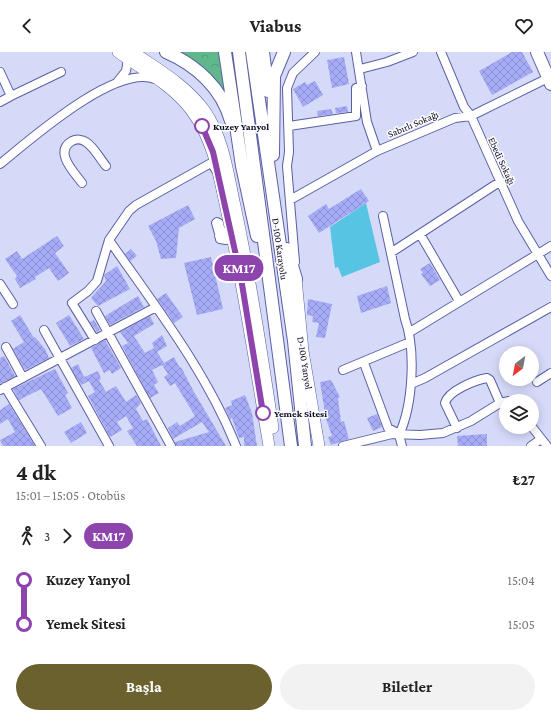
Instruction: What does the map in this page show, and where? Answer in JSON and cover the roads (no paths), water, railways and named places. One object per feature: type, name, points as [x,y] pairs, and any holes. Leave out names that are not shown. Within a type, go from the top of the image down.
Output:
[{"type":"highway","points":[[166,52],[192,66],[211,83],[230,119],[234,144],[242,166]]},
{"type":"highway","points":[[225,52],[248,200],[271,294]]},
{"type":"highway","name":"D-100 Karayolu","points":[[239,52],[291,446]]},
{"type":"highway","name":"D-100 Karayolu","points":[[252,52],[294,341],[305,446]]},
{"type":"highway","points":[[264,52],[273,142]]},
{"type":"highway","points":[[284,52],[274,76],[272,189],[296,279]]},
{"type":"highway","points":[[537,52],[550,76]]},
{"type":"highway","points":[[546,52],[550,76]]},
{"type":"main road","points":[[118,52],[130,56],[176,81],[195,98],[210,120],[219,137],[228,234],[242,284],[269,446]]},
{"type":"main road","points":[[130,56],[182,99],[199,122],[223,171]]},
{"type":"main road","points":[[228,234],[252,287],[276,446]]},
{"type":"main road","name":"D-100 Yanyol","points":[[296,279],[303,351],[319,446]]},
{"type":"street","points":[[296,279],[287,166],[289,126],[287,88],[293,73],[316,52]]},
{"type":"street","points":[[356,52],[360,69],[367,122],[377,151]]},
{"type":"street","points":[[360,69],[387,62],[413,52]]},
{"type":"street","name":"Ebedi Sokağı","points":[[441,52],[464,107],[471,116],[518,221],[551,276]]},
{"type":"street","points":[[118,82],[126,71],[130,56]]},
{"type":"street","points":[[0,72],[11,96]]},
{"type":"street","points":[[0,102],[61,72]]},
{"type":"street","points":[[0,164],[54,119],[118,82],[140,76],[154,78],[163,83]]},
{"type":"street","name":"Sabırlı Sokağı","points":[[290,200],[377,151],[455,118],[471,116],[550,76]]},
{"type":"street","points":[[289,126],[356,116],[356,88],[362,86]]},
{"type":"street","points":[[82,183],[66,160],[65,148],[70,142],[81,140],[88,143],[106,166]]},
{"type":"street","points":[[95,340],[72,303],[88,291],[97,281],[109,240],[129,211],[136,205],[212,163],[223,171]]},
{"type":"street","points":[[392,252],[501,182]]},
{"type":"street","points":[[384,216],[405,319],[410,332],[411,384],[408,412],[399,435],[402,446]]},
{"type":"street","points":[[420,234],[459,301]]},
{"type":"street","points":[[109,240],[190,358],[228,426],[236,446]]},
{"type":"street","points":[[410,332],[551,246]]},
{"type":"street","points":[[0,284],[13,304]]},
{"type":"street","points":[[41,446],[3,388],[108,334],[156,307]]},
{"type":"street","points":[[411,384],[426,378],[551,307]]},
{"type":"street","points":[[96,311],[171,446]]},
{"type":"street","points":[[44,330],[109,446]]},
{"type":"street","points":[[343,370],[364,363],[410,342]]},
{"type":"street","points":[[6,348],[23,378]]},
{"type":"street","points":[[364,363],[388,428],[399,435]]},
{"type":"street","points":[[539,381],[551,373]]},
{"type":"street","points":[[458,428],[445,403],[448,396],[457,390],[487,378],[501,394]]},
{"type":"street","points":[[343,446],[374,443],[392,434],[420,435],[443,432],[458,428],[499,405]]},
{"type":"street","points":[[537,434],[547,446]]},
{"type":"street","points":[[531,446],[541,439]]},
{"type":"water","points":[[366,203],[380,262],[342,277],[338,267],[335,268],[330,227]]},
{"type":"place","name":"Kuzey Yanyol","points":[[202,126]]},
{"type":"place","name":"Yemek Sitesi","points":[[263,413]]}]
